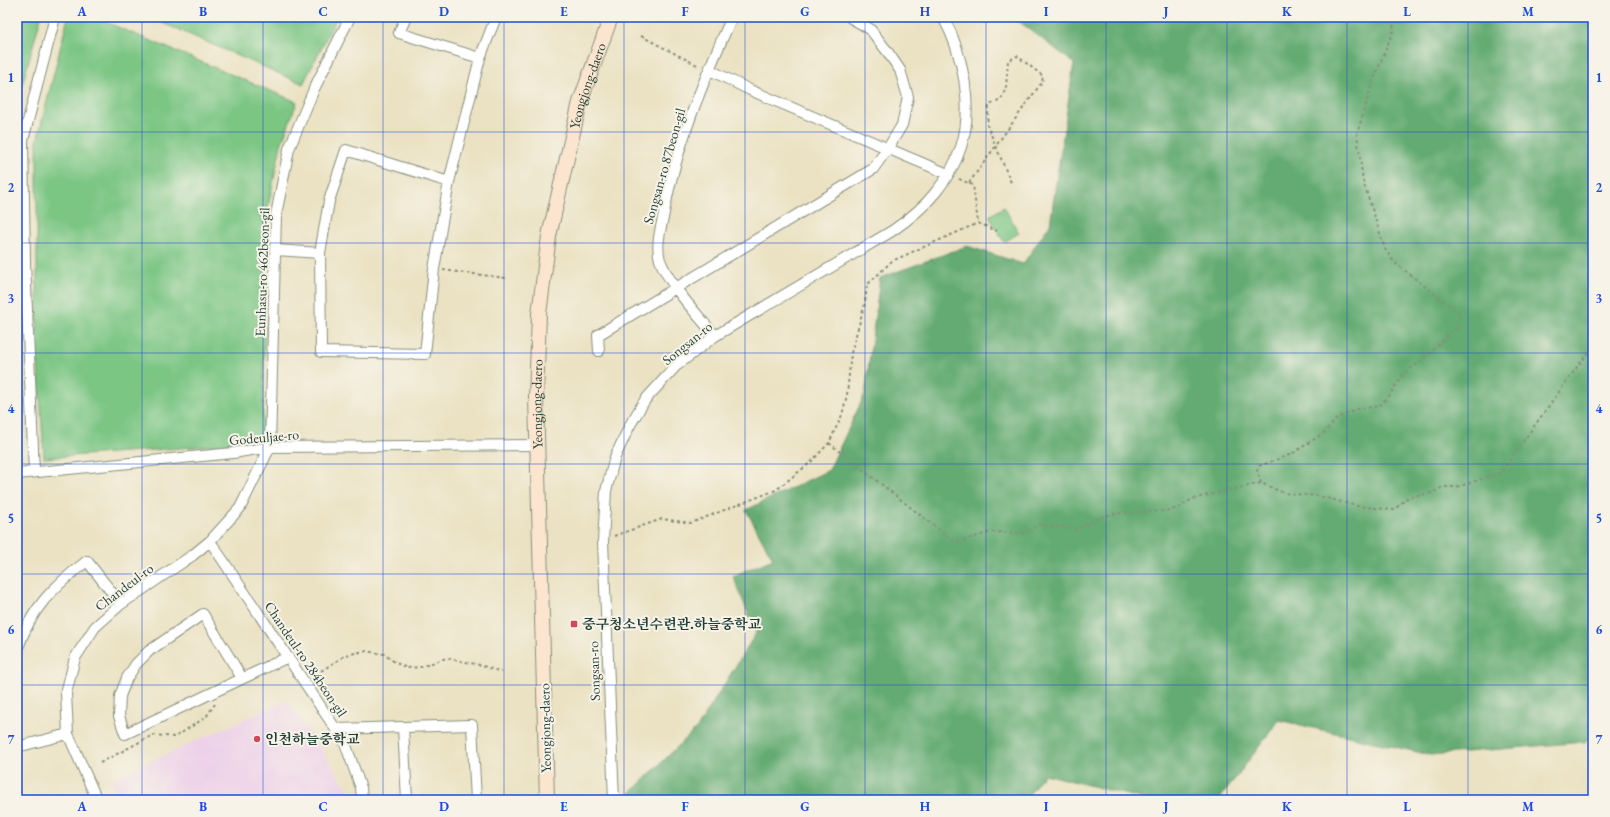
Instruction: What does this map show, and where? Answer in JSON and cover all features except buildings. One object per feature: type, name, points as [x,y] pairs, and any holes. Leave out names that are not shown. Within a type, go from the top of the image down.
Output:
[{"type":"street","points":[[34,472],[25,263],[23,140],[55,17]]},
{"type":"street","name":"Eunhasu-ro 462beon-gil","points":[[270,447],[276,214],[289,150],[314,89],[350,17]]},
{"type":"street","points":[[406,17],[399,33],[480,58]]},
{"type":"street","points":[[449,182],[346,150],[330,200],[320,253],[321,352],[425,354],[434,269],[449,182],[480,58],[496,17]]},
{"type":"street","name":"Yeongjong-daero","points":[[547,800],[536,398],[539,314],[549,236],[580,102],[611,17]]},
{"type":"street","name":"Songsan-ro 87beon-gil","points":[[715,336],[676,288],[660,259],[658,242],[665,202],[706,69],[732,17]]},
{"type":"street","points":[[599,351],[598,335],[872,169],[888,148],[902,125],[908,97],[900,70],[887,51],[870,29],[850,17]]},
{"type":"street","name":"Songsan-ro","points":[[614,800],[603,541],[606,491],[615,457],[630,425],[645,400],[676,366],[715,336],[914,216],[952,176],[961,148],[965,127],[965,89],[956,49],[950,30],[943,17]]},
{"type":"street","points":[[706,69],[750,90],[952,176]]},
{"type":"street","points":[[276,250],[320,253]]},
{"type":"street","name":"Godeuljae-ro","points":[[17,474],[233,453],[270,447],[538,445]]},
{"type":"street","name":"Chandeul-ro","points":[[96,800],[68,734],[66,693],[75,658],[95,627],[121,604],[193,555],[210,541],[240,508],[270,447]]},
{"type":"street","name":"Chandeul-ro 284beon-gil","points":[[210,541],[345,743],[361,788],[362,800]]},
{"type":"street","points":[[17,651],[38,606],[62,579],[87,560],[121,604]]},
{"type":"street","points":[[242,678],[203,614],[148,651],[136,664],[127,678],[120,696],[119,716],[125,734],[288,657]]},
{"type":"street","points":[[336,729],[472,725],[476,800]]},
{"type":"street","points":[[403,727],[407,800]]},
{"type":"street","points":[[17,747],[68,734]]},
{"type":"path","points":[[1261,483],[1257,471],[1259,466],[1292,454],[1325,432],[1337,418],[1358,409],[1378,406],[1389,396],[1404,373],[1420,362],[1457,327],[1460,314],[1394,262],[1386,249],[1363,180],[1357,134],[1372,81],[1394,29],[1391,17]]},
{"type":"path","points":[[641,36],[706,69]]},
{"type":"path","points":[[969,183],[996,147],[1042,82],[1043,76],[1017,56],[1008,61],[1006,88],[1001,100],[989,105],[987,125],[996,147],[1012,185]]},
{"type":"path","points":[[952,176],[973,185],[978,223]]},
{"type":"path","points":[[611,538],[662,519],[691,523],[776,490],[811,462],[829,443],[842,415],[847,395],[851,353],[865,303],[867,285],[892,261],[978,223],[997,231]]},
{"type":"path","points":[[434,269],[506,278]]},
{"type":"path","points":[[829,443],[952,540],[961,541],[990,532],[1022,533],[1040,525],[1078,529],[1100,516],[1119,513],[1165,511],[1179,508],[1192,500],[1261,483],[1284,493],[1319,496],[1357,506],[1394,510],[1408,497],[1432,493],[1443,486],[1456,487],[1500,473],[1580,363],[1593,348]]},
{"type":"path","points":[[321,671],[346,655],[364,651],[384,654],[396,663],[407,668],[421,667],[446,658],[480,665],[501,672]]},
{"type":"path","points":[[100,763],[153,735],[175,737],[206,717],[215,704]]},
{"type":"shaded area","name":"인천하늘중학교","points":[[287,700],[349,791],[350,800],[119,800],[112,779]]},
{"type":"green space","points":[[17,17],[41,17],[17,103]]},
{"type":"green space","points":[[68,17],[94,17],[297,102],[281,145],[266,217],[263,442],[44,458],[37,348],[37,141]]},
{"type":"green space","points":[[149,17],[337,17],[303,84]]},
{"type":"green space","points":[[1013,17],[1593,17],[1593,733],[1585,742],[1430,755],[1279,720],[1219,800],[1148,800],[1044,774],[1025,800],[627,800],[627,796],[698,727],[756,633],[733,576],[773,559],[746,510],[829,470],[865,394],[880,278],[967,246],[1023,264],[1050,224],[1074,63]]},
{"type":"green space","points":[[1004,207],[1019,233],[1004,242],[989,216]]},
{"type":"green space","points":[[17,375],[21,464],[17,464]]},
{"type":"place","name":"중구청소년수련관.하늘중학교","points":[[574,624]]},
{"type":"place","name":"인천하늘중학교","points":[[257,739]]}]
